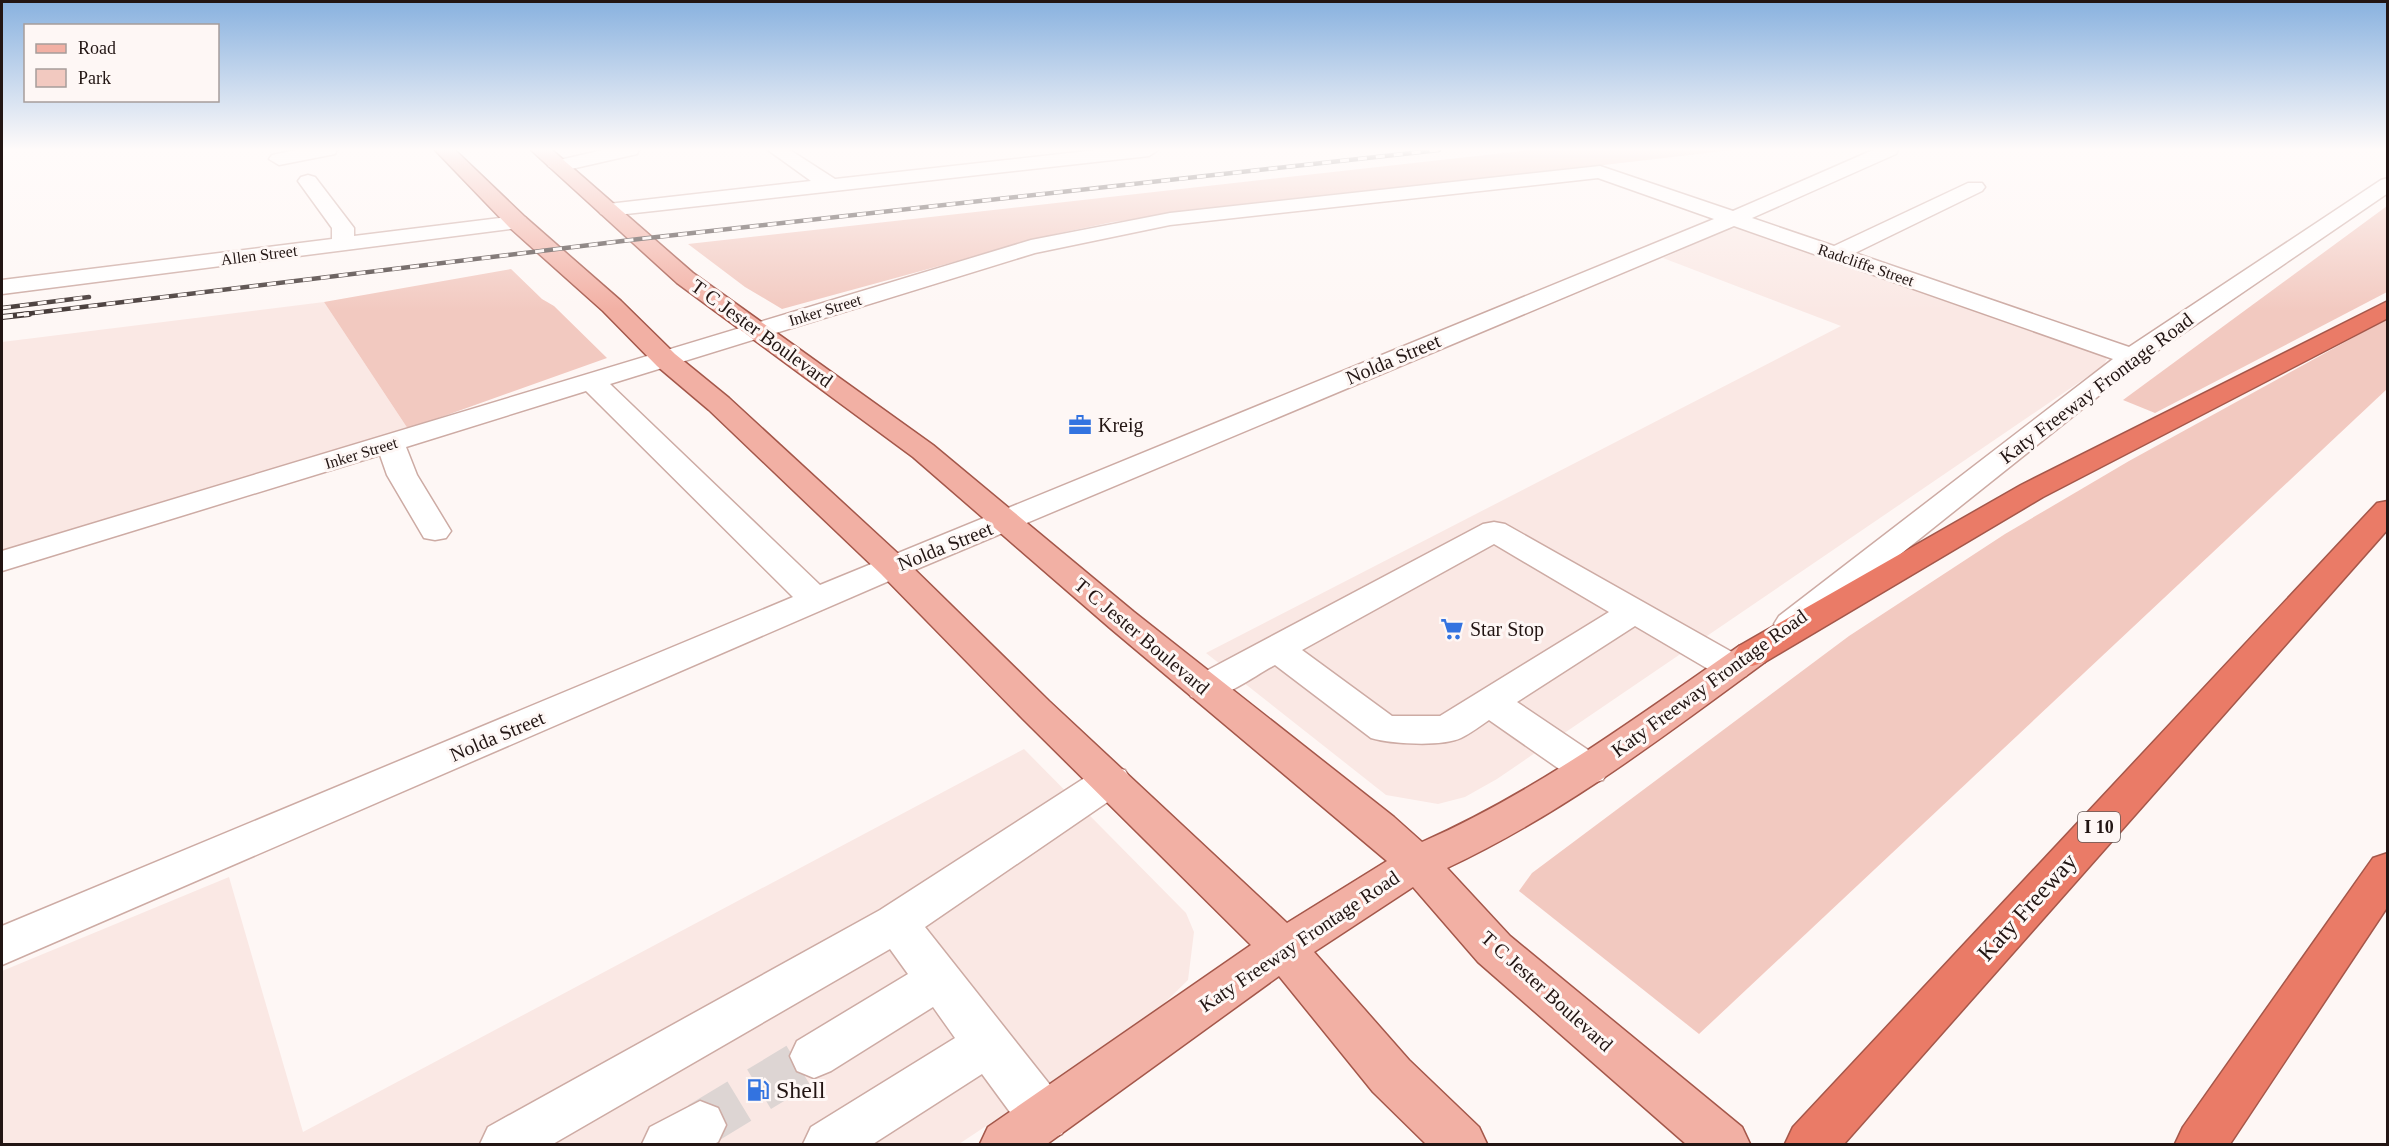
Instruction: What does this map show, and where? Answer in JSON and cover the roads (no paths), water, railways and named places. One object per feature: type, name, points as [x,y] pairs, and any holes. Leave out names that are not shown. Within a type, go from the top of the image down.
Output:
[{"type":"highway","points":[[1742,661],[2032,491],[2388,308]]},
{"type":"highway","name":"Katy Freeway","points":[[1811,1144],[2388,510]]},
{"type":"highway","points":[[2200,1144],[2388,870]]},
{"type":"main road","points":[[498,203],[612,306],[666,360],[719,404],[893,567],[1283,948],[1391,1077],[1461,1144]]},
{"type":"main road","name":"T C Jester Boulevard","points":[[601,203],[685,278],[923,451],[1204,688],[1379,828],[1417,863],[1494,949],[1724,1144]]},
{"type":"main road","name":"Katy Freeway Frontage Road","points":[[1006,1144],[1283,948],[1417,863],[1470,840],[1589,770],[1742,661]]},
{"type":"street","points":[[324,203],[342,228],[343,244]]},
{"type":"street","points":[[608,210],[663,203]]},
{"type":"street","name":"Inker Street","points":[[2,561],[593,383],[1031,247],[1170,219],[1312,203]]},
{"type":"street","name":"Radcliffe Street","points":[[1688,203],[2132,357]]},
{"type":"street","name":"Nolda Street","points":[[2,946],[893,567],[1767,203]]},
{"type":"street","points":[[1835,254],[1941,203]]},
{"type":"street","name":"Katy Freeway Frontage Road","points":[[1742,661],[2132,357],[2358,203]]},
{"type":"street","name":"Allen Street","points":[[2,287],[517,222]]},
{"type":"street","points":[[593,383],[817,601]]},
{"type":"street","points":[[391,444],[402,475],[435,531]]},
{"type":"street","points":[[1204,688],[1494,531],[1633,612],[1742,661]]},
{"type":"street","points":[[1277,649],[1384,729],[1447,729],[1633,612]]},
{"type":"street","points":[[1490,702],[1589,770]]},
{"type":"street","points":[[506,1144],[896,923],[1111,780]]},
{"type":"street","points":[[896,923],[1044,1118]]},
{"type":"street","points":[[814,1056],[939,980]]},
{"type":"street","points":[[829,1144],[988,1043]]},
{"type":"tunnel","points":[[700,1125],[814,1056]]},
{"type":"railway","points":[[17,315],[639,239],[958,203]]},
{"type":"railway","points":[[2,308],[89,297]]},
{"type":"railway","points":[[2,317],[29,314]]},
{"type":"place","name":"Kreig","points":[[1080,425]]},
{"type":"place","name":"Star Stop","points":[[1452,629]]},
{"type":"place","name":"Shell","points":[[758,1090]]}]
